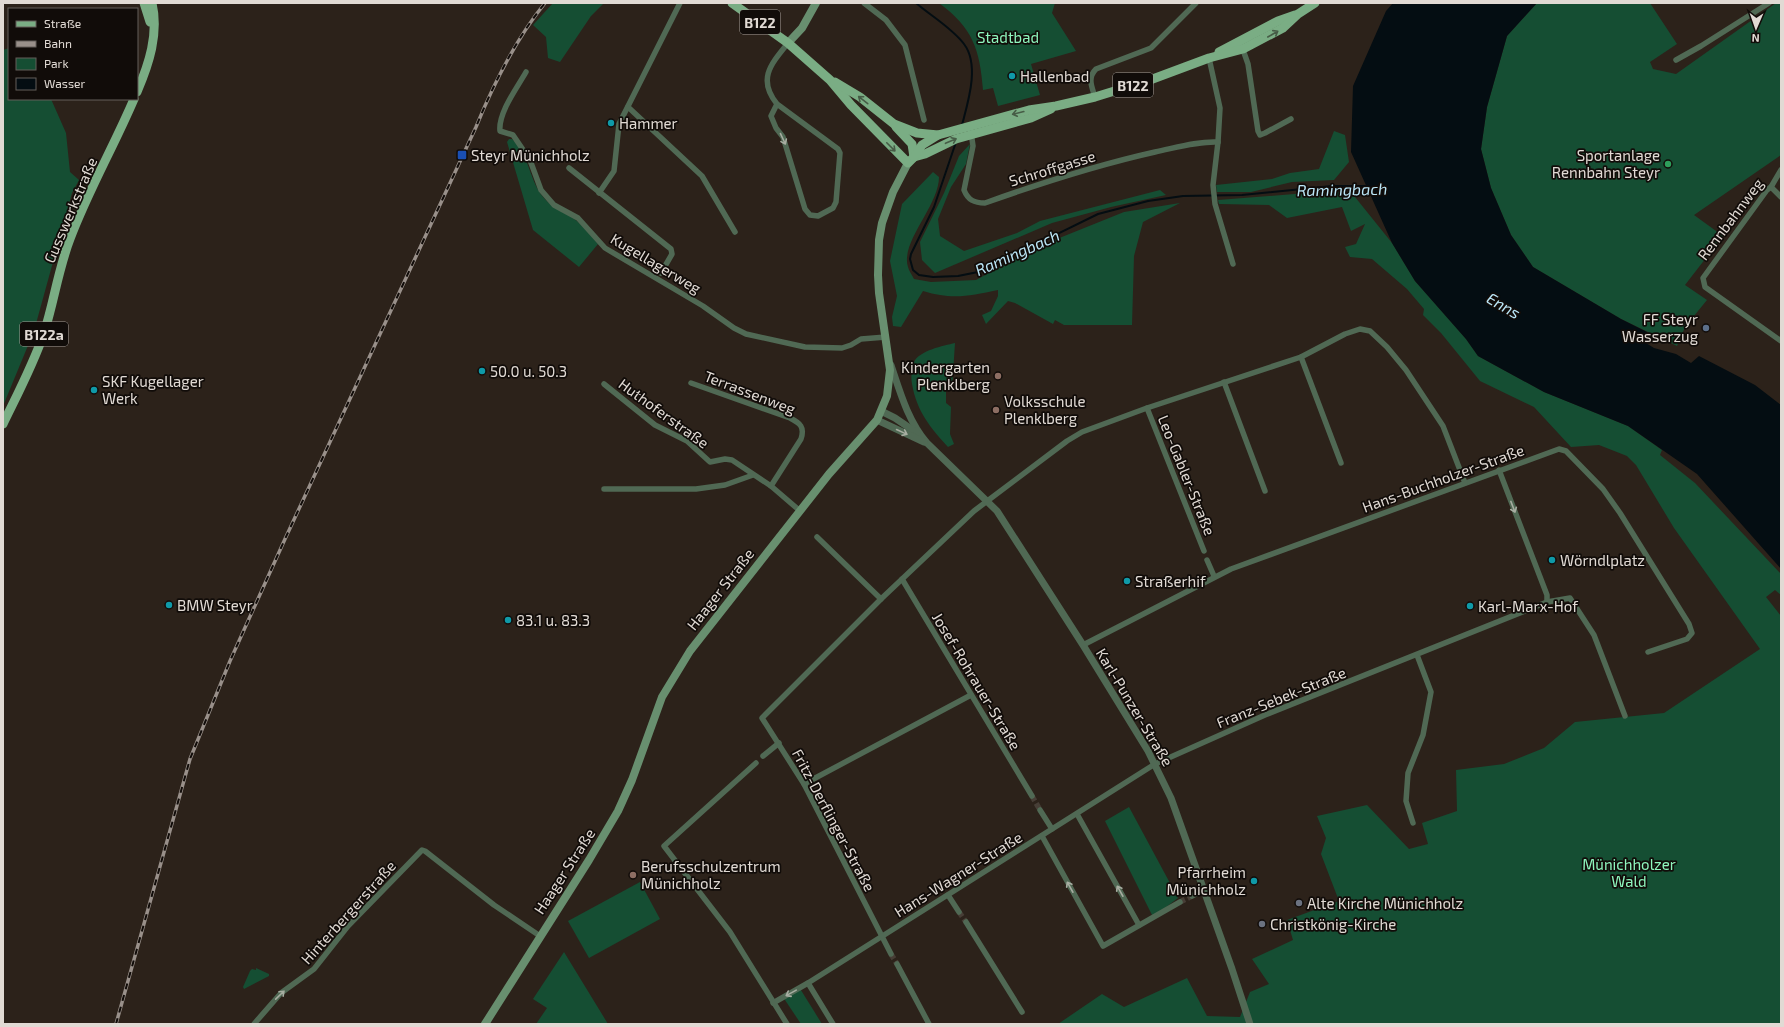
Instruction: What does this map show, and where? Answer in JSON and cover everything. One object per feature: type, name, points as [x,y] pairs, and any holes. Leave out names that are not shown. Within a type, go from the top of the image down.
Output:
[{"type":"main road","points":[[144,3],[153,31]]},
{"type":"main road","points":[[138,89],[150,59],[153,31],[152,3]]},
{"type":"main road","name":"B122","points":[[732,3],[788,43],[830,80],[851,105],[911,160],[969,132],[1029,110],[1056,106],[1095,97],[1169,73],[1209,58],[1241,45],[1278,21],[1298,14],[1315,3]]},
{"type":"main road","points":[[788,43],[802,28],[816,3]]},
{"type":"main road","name":"B122","points":[[830,80],[860,97],[894,124],[917,133],[938,135],[969,132]]},
{"type":"main road","name":"Gusswerkstraße","points":[[3,424],[23,385],[45,331],[61,264],[70,239],[134,100]]},
{"type":"main road","points":[[894,124],[912,144],[911,160]]},
{"type":"main road","points":[[911,160],[922,145],[938,135]]},
{"type":"main road","name":"Haager Straße","points":[[485,1024],[589,860],[618,811],[632,780],[654,716],[672,678],[709,625],[829,474],[877,420],[882,411],[890,382],[889,358],[878,276],[879,240],[882,223],[892,192],[911,160]]},
{"type":"street","points":[[600,192],[614,171],[620,124],[680,3]]},
{"type":"street","points":[[864,3],[886,20],[905,46],[924,120]]},
{"type":"street","points":[[1095,97],[1090,80],[1091,75],[1096,69],[1151,48],[1196,3]]},
{"type":"street","points":[[1676,60],[1769,3]]},
{"type":"street","points":[[777,104],[772,116],[776,128],[783,137],[805,209],[813,216],[818,216],[833,208],[836,202],[839,151],[777,104],[770,96],[766,86],[767,74],[773,61],[788,43]]},
{"type":"street","points":[[1241,45],[1248,64],[1258,131],[1260,134],[1265,134],[1291,119]]},
{"type":"street","points":[[1209,58],[1220,108],[1213,185],[1215,204],[1233,264]]},
{"type":"street","name":"Kugellagerweg","points":[[526,72],[503,113],[500,131],[513,135],[530,160],[541,190],[546,198],[557,208],[578,218],[605,248],[703,306],[746,334],[790,345],[842,348],[861,339],[886,337]]},
{"type":"street","points":[[628,107],[702,176],[735,232]]},
{"type":"street","name":"Schroffgasse","points":[[969,132],[973,146],[964,190],[971,200],[978,203],[985,202],[1049,180],[1116,161],[1186,145],[1218,142]]},
{"type":"street","points":[[569,168],[671,249],[672,254],[661,273]]},
{"type":"street","name":"Rennbahnweg","points":[[1781,170],[1770,187],[1704,274],[1703,281],[1706,287],[1781,341]]},
{"type":"street","points":[[1770,187],[1781,197]]},
{"type":"street","name":"Leo-Gabler-Straße","points":[[762,718],[880,599],[986,500],[1067,441],[1082,432],[1147,408],[1301,357],[1345,334],[1360,329],[1370,331],[1387,346],[1406,370],[1443,426],[1465,483]]},
{"type":"street","points":[[1301,357],[1341,462]]},
{"type":"street","name":"Karl-Punzer-Straße","points":[[889,358],[902,399],[919,434]]},
{"type":"street","name":"Terrassenweg","points":[[691,382],[790,418],[800,424],[803,431],[801,438],[771,486]]},
{"type":"street","points":[[1224,382],[1265,491]]},
{"type":"street","name":"Huthoferstraße","points":[[604,384],[655,425],[688,441],[710,462],[726,459],[732,460],[771,486],[800,510]]},
{"type":"street","name":"Leo-Gabler-Straße","points":[[1147,408],[1204,551]]},
{"type":"street","name":"Karl-Punzer-Straße","points":[[882,411],[899,420],[919,434],[986,500],[1004,522],[1083,645],[1155,764],[1171,798],[1250,1024]]},
{"type":"street","name":"Karl-Punzer-Straße","points":[[877,420],[927,443]]},
{"type":"street","name":"Hans-Buchholzer-Straße","points":[[1083,645],[1214,576],[1559,449],[1566,451],[1602,489],[1632,532],[1689,624],[1692,633],[1687,639],[1648,652]]},
{"type":"street","points":[[1499,470],[1547,595],[1547,602]]},
{"type":"street","points":[[604,489],[696,489],[725,484],[753,475]]},
{"type":"street","points":[[817,537],[880,599]]},
{"type":"street","points":[[1207,560],[1214,576]]},
{"type":"street","name":"Josef-Rohrauer-Straße","points":[[902,579],[1032,796]]},
{"type":"street","name":"Franz-Sebek-Straße","points":[[1155,764],[1265,715],[1547,602],[1570,598],[1594,635],[1625,716]]},
{"type":"street","points":[[1413,823],[1406,801],[1408,773],[1422,735],[1431,692],[1417,655]]},
{"type":"street","points":[[804,784],[971,695]]},
{"type":"street","name":"Fritz-Derflinger-Straße","points":[[762,718],[804,784],[891,954]]},
{"type":"street","points":[[763,756],[778,743]]},
{"type":"street","points":[[756,763],[664,846],[730,932],[787,1024]]},
{"type":"street","name":"Hans-Wagner-Straße","points":[[773,1003],[808,983],[1155,764]]},
{"type":"street","points":[[1040,810],[1052,829]]},
{"type":"street","points":[[1077,814],[1139,925]]},
{"type":"street","points":[[1042,836],[1103,946],[1180,902]]},
{"type":"street","name":"Hinterbergerstraße","points":[[254,1024],[281,993],[314,969],[348,926],[421,851],[425,851],[494,905],[540,936]]},
{"type":"street","points":[[1192,896],[1203,890]]},
{"type":"street","points":[[948,895],[960,912]]},
{"type":"street","points":[[966,922],[1022,1012]]},
{"type":"street","points":[[897,964],[929,1024]]},
{"type":"street","points":[[808,983],[833,1024]]},
{"type":"green space","points":[[553,3],[604,3],[591,16],[560,62],[548,58],[546,37],[533,25]]},
{"type":"green space","name":"Stadtbad","points":[[939,3],[1055,3],[1052,13],[1076,51],[1031,64],[1040,95],[998,106],[993,88],[983,90],[980,63],[973,41],[960,22],[951,12]]},
{"type":"green space","points":[[1537,3],[1650,3],[1677,44],[1650,62],[1653,69],[1676,74],[1776,3],[1781,3],[1781,155],[1694,215],[1723,236],[1685,285],[1707,300],[1685,327],[1677,346],[1621,319],[1533,267],[1511,235],[1491,188],[1481,149],[1487,107],[1507,36]]},
{"type":"green space","points":[[8,48],[8,100],[51,100],[66,133],[70,172],[79,180],[72,193],[34,331],[3,406],[3,50]]},
{"type":"green space","points":[[1334,131],[1345,135],[1349,162],[1334,180],[1292,182],[1251,192],[1217,192],[1216,185],[1272,179],[1290,173],[1319,169]]},
{"type":"green space","points":[[509,139],[512,139],[518,146],[535,184],[544,198],[556,208],[577,221],[598,244],[579,267],[533,230],[507,142]]},
{"type":"green space","points":[[970,144],[966,164],[951,187],[938,219],[940,236],[964,251],[1017,233],[1040,221],[1160,190],[1166,195],[1111,207],[1052,223],[935,273],[922,260],[920,242],[944,193],[959,156]]},
{"type":"green space","points":[[933,172],[939,177],[937,188],[933,200],[909,246],[907,257],[908,268],[914,279],[931,282],[976,280],[1032,249],[1124,212],[1180,203],[1143,222],[1134,256],[1132,325],[1064,325],[1055,320],[1053,324],[1015,303],[1008,301],[986,324],[982,315],[991,311],[998,296],[998,290],[960,296],[933,294],[923,291],[901,327],[893,326],[892,317],[897,296],[890,261],[902,204]]},
{"type":"green space","name":"Münichholzer Wald","points":[[1319,192],[1351,192],[1392,243],[1415,281],[1466,339],[1478,356],[1544,392],[1628,426],[1662,450],[1660,455],[1695,483],[1781,574],[1781,595],[1775,590],[1766,597],[1781,616],[1781,1024],[1058,1024],[1102,994],[1124,1007],[1187,978],[1207,1016],[1240,1017],[1250,992],[1269,984],[1252,959],[1293,940],[1287,920],[1339,901],[1321,854],[1326,838],[1317,816],[1367,805],[1409,849],[1428,844],[1422,823],[1457,811],[1456,770],[1504,764],[1544,748],[1575,722],[1664,713],[1760,649],[1674,528],[1636,465],[1627,456],[1599,445],[1571,447],[1534,407],[1480,381],[1441,333],[1423,315],[1424,309],[1407,289],[1372,259],[1350,257],[1345,247],[1356,244],[1365,224],[1351,231],[1342,207],[1287,218],[1269,205],[1219,204],[1218,200]]},
{"type":"green space","points":[[955,343],[952,389],[946,389],[946,403],[951,407],[950,434],[954,444],[948,447],[930,426],[917,403],[912,382],[912,367],[914,362],[921,354],[938,347]]},
{"type":"green space","points":[[1129,807],[1178,898],[1153,917],[1105,821]]},
{"type":"green space","points":[[640,882],[660,919],[589,958],[568,921]]},
{"type":"green space","points":[[564,952],[608,1024],[536,1024],[547,1008],[533,999]]},
{"type":"green space","points":[[256,968],[269,974],[269,976],[244,989],[243,987],[250,971],[252,969],[256,970]]},
{"type":"green space","points":[[799,987],[822,1024],[801,1024],[783,997]]},
{"type":"water","name":"Enns","points":[[1393,3],[1537,3],[1507,36],[1487,107],[1481,149],[1491,188],[1511,235],[1533,267],[1621,319],[1647,332],[1646,343],[1654,348],[1676,354],[1691,363],[1699,356],[1755,385],[1781,405],[1781,569],[1697,474],[1628,426],[1544,392],[1478,356],[1466,339],[1415,281],[1392,243],[1351,152],[1353,86],[1386,11]]},
{"type":"waterway","name":"Ramingbach","points":[[916,3],[954,33],[964,44],[969,53],[972,73],[971,84],[962,125]]},
{"type":"waterway","name":"Ramingbach","points":[[956,142],[934,207],[911,254],[910,259],[913,270],[919,275],[933,277],[958,276],[978,272],[1098,214],[1148,201],[1183,196],[1242,195],[1332,186],[1369,186]]},
{"type":"tunnel","points":[[1032,796],[1040,810]]},
{"type":"tunnel","points":[[1180,902],[1192,896]]},
{"type":"tunnel","points":[[959,912],[966,922]]},
{"type":"tunnel","points":[[891,954],[897,964]]},
{"type":"railway","points":[[116,1024],[190,759],[230,661],[490,94],[506,62],[524,32],[545,3]]},
{"type":"place","name":"Hallenbad","points":[[1012,76]]},
{"type":"place","name":"Hammer","points":[[611,123]]},
{"type":"place","name":"Steyr Münichholz","points":[[462,155]]},
{"type":"place","name":"Sportanlage Rennbahn Steyr","points":[[1668,164]]},
{"type":"place","name":"FF Steyr Wasserzug","points":[[1706,328]]},
{"type":"place","name":"50.0 u. 50.3","points":[[482,371]]},
{"type":"place","name":"Kindergarten Plenklberg","points":[[998,376]]},
{"type":"place","name":"SKF Kugellager Werk","points":[[94,390]]},
{"type":"place","name":"Volksschule Plenklberg","points":[[996,410]]},
{"type":"place","name":"Wörndlplatz","points":[[1552,560]]},
{"type":"place","name":"Straßerhif","points":[[1127,581]]},
{"type":"place","name":"BMW Steyr","points":[[169,605]]},
{"type":"place","name":"Karl-Marx-Hof","points":[[1470,606]]},
{"type":"place","name":"83.1 u. 83.3","points":[[508,620]]},
{"type":"place","name":"Berufsschulzentrum Münichholz","points":[[633,875]]},
{"type":"place","name":"Pfarrheim Münichholz","points":[[1254,881]]},
{"type":"place","name":"Alte Kirche Münichholz","points":[[1299,903]]},
{"type":"place","name":"Christkönig-Kirche","points":[[1262,924]]}]
